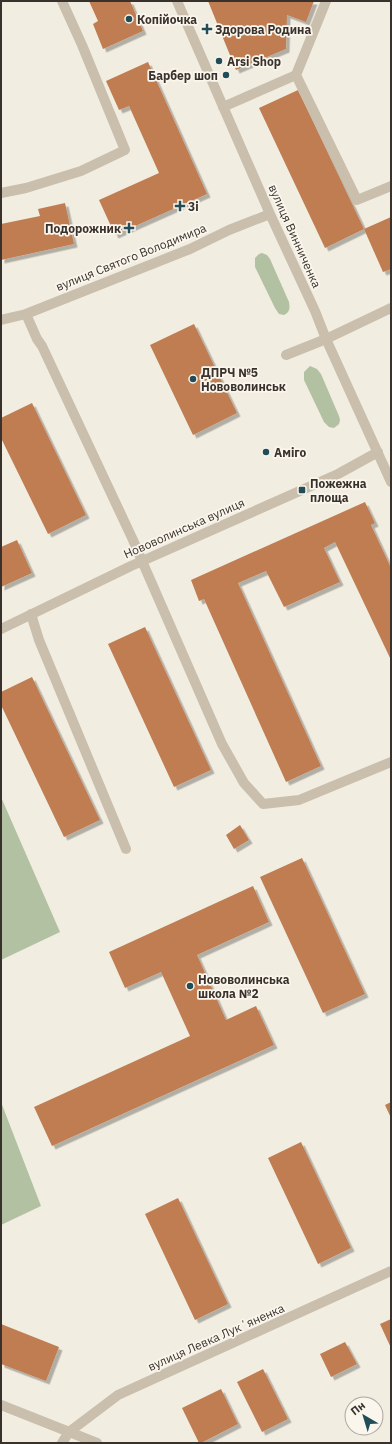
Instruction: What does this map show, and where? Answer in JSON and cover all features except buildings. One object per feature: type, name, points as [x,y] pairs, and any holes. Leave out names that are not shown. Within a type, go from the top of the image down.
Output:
[{"type":"street","points":[[1,193],[26,188],[81,171],[126,150],[62,1]]},
{"type":"street","name":"вулиця Винниченка","points":[[177,1],[270,214],[391,482]]},
{"type":"street","points":[[223,107],[296,75],[326,1]]},
{"type":"street","points":[[296,75],[358,200],[391,186]]},
{"type":"street","name":"вулиця Святого Володимира","points":[[1,320],[26,314],[190,249],[229,230],[270,214]]},
{"type":"street","points":[[286,355],[326,339],[391,308]]},
{"type":"street","points":[[26,314],[36,339],[42,346],[133,540],[222,744],[244,783],[263,804],[300,800],[391,762]]},
{"type":"street","name":"Нововолинська вулиця","points":[[1,629],[142,561],[338,474],[378,452]]},
{"type":"street","points":[[31,614],[39,640],[126,849]]},
{"type":"street","name":"вулиця Левка Лукʼяненка","points":[[62,1443],[69,1432],[118,1395],[391,1271]]},
{"type":"street","points":[[1,1405],[96,1443]]},
{"type":"green space","points":[[262,253],[267,255],[270,259],[289,302],[289,310],[284,315],[279,314],[275,308],[255,267],[255,258]]},
{"type":"green space","points":[[310,366],[317,369],[321,374],[339,416],[339,424],[334,428],[329,427],[324,422],[304,380],[304,372]]},
{"type":"green space","points":[[1,797],[60,932],[1,960]]},
{"type":"green space","points":[[1,1102],[41,1206],[1,1225]]},
{"type":"place","name":"Копійочка","points":[[129,19]]},
{"type":"place","name":"Здорова Родина","points":[[207,29]]},
{"type":"place","name":"Arsi Shop","points":[[219,61]]},
{"type":"place","name":"Барбер шоп","points":[[226,75]]},
{"type":"place","name":"3і","points":[[180,206]]},
{"type":"place","name":"Подорожник","points":[[129,228]]},
{"type":"place","name":"ДПРЧ №5 Нововолинськ","points":[[193,379]]},
{"type":"place","name":"Аміго","points":[[266,452]]},
{"type":"place","name":"Пожежна площа","points":[[302,490]]},
{"type":"place","name":"Нововолинська школа №2","points":[[190,986]]}]
